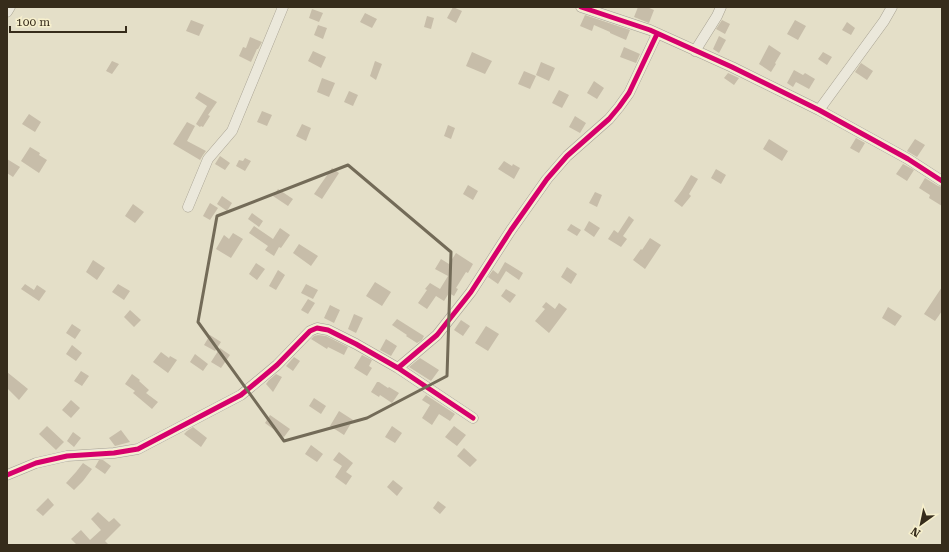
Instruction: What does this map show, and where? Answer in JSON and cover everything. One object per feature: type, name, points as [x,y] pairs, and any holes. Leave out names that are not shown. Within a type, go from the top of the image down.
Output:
[{"type":"street","points":[[7,12],[10,7]]},
{"type":"street","points":[[188,207],[208,159],[232,131],[284,7]]},
{"type":"street","points":[[581,7],[650,30],[732,67],[819,110],[908,159],[942,181]]},
{"type":"street","points":[[695,51],[721,7]]},
{"type":"street","points":[[819,110],[892,7]]},
{"type":"street","points":[[398,368],[437,335],[471,292],[511,230],[547,179],[567,156],[609,119],[630,93],[657,34]]},
{"type":"street","points":[[7,475],[36,463],[67,456],[114,453],[138,449],[241,395],[277,365],[310,331],[317,328],[328,330],[398,368],[473,418]]},
{"type":"highlighted area","points":[[348,165],[451,252],[447,376],[367,418],[284,441],[198,322],[217,216]]},
{"type":"building","points":[[453,7],[462,11],[456,23],[447,18]]},
{"type":"building","points":[[638,7],[647,7],[654,10],[649,23],[634,17]]},
{"type":"building","points":[[312,9],[323,13],[319,22],[309,18]]},
{"type":"building","points":[[365,13],[377,19],[372,28],[360,22]]},
{"type":"building","points":[[585,15],[630,30],[626,40],[594,25],[592,31],[580,26]]},
{"type":"building","points":[[427,16],[434,18],[431,29],[424,27]]},
{"type":"building","points":[[191,20],[204,25],[199,36],[186,31]]},
{"type":"building","points":[[722,20],[730,24],[725,34],[716,29]]},
{"type":"building","points":[[795,20],[806,26],[798,40],[787,34]]},
{"type":"building","points":[[847,22],[855,28],[851,35],[842,30]]},
{"type":"building","points":[[318,25],[327,28],[323,39],[314,35]]},
{"type":"building","points":[[719,36],[726,40],[719,53],[713,49]]},
{"type":"building","points":[[250,37],[262,42],[251,62],[239,56],[243,47],[246,48]]},
{"type":"building","points":[[769,45],[781,53],[771,72],[759,64]]},
{"type":"building","points":[[624,47],[640,54],[636,63],[620,57]]},
{"type":"building","points":[[313,51],[326,57],[321,68],[308,61]]},
{"type":"building","points":[[472,52],[492,61],[485,74],[466,66]]},
{"type":"building","points":[[823,52],[832,57],[827,65],[818,59]]},
{"type":"building","points":[[112,61],[119,64],[112,74],[106,71]]},
{"type":"building","points":[[375,61],[382,64],[376,80],[370,76]]},
{"type":"building","points":[[541,62],[555,68],[549,81],[536,75]]},
{"type":"building","points":[[861,63],[873,71],[867,80],[855,72]]},
{"type":"building","points":[[794,70],[803,75],[805,73],[815,79],[809,89],[796,82],[793,87],[787,83]]},
{"type":"building","points":[[524,71],[536,76],[530,89],[518,84]]},
{"type":"building","points":[[728,73],[739,78],[734,85],[724,78]]},
{"type":"building","points":[[322,78],[335,83],[329,97],[317,92]]},
{"type":"building","points":[[594,81],[604,88],[597,99],[587,93]]},
{"type":"building","points":[[559,90],[569,95],[562,108],[552,103]]},
{"type":"building","points":[[349,91],[358,95],[353,106],[344,102]]},
{"type":"building","points":[[199,92],[217,102],[208,115],[210,116],[203,127],[196,124],[207,106],[195,98]]},
{"type":"building","points":[[262,111],[272,115],[267,126],[257,122]]},
{"type":"building","points":[[29,114],[41,122],[35,132],[22,124]]},
{"type":"building","points":[[575,116],[586,123],[580,133],[569,127]]},
{"type":"building","points":[[187,122],[195,126],[187,141],[206,151],[200,160],[173,144]]},
{"type":"building","points":[[302,124],[311,128],[306,141],[296,136]]},
{"type":"building","points":[[448,125],[455,128],[451,139],[444,136]]},
{"type":"building","points":[[856,138],[865,143],[859,153],[850,148]]},
{"type":"building","points":[[769,139],[788,151],[782,161],[763,149]]},
{"type":"building","points":[[915,139],[925,145],[917,157],[907,151]]},
{"type":"building","points":[[30,147],[40,153],[39,155],[47,160],[39,173],[21,161]]},
{"type":"building","points":[[220,156],[230,163],[225,170],[215,164]]},
{"type":"building","points":[[245,158],[251,161],[245,171],[236,166],[239,160],[243,161]]},
{"type":"building","points":[[7,159],[20,167],[13,177],[7,173]]},
{"type":"building","points":[[504,161],[512,166],[513,164],[520,168],[514,179],[498,169]]},
{"type":"building","points":[[903,164],[914,170],[907,181],[896,174]]},
{"type":"building","points":[[332,168],[339,173],[322,199],[314,194]]},
{"type":"building","points":[[716,169],[726,175],[721,184],[711,178]]},
{"type":"building","points":[[691,175],[698,179],[689,194],[691,196],[682,207],[674,201]]},
{"type":"building","points":[[925,178],[942,187],[942,206],[929,198],[930,195],[919,188]]},
{"type":"building","points":[[468,185],[478,191],[473,200],[463,194]]},
{"type":"building","points":[[278,189],[293,199],[288,206],[273,196]]},
{"type":"building","points":[[595,192],[602,195],[597,207],[589,203]]},
{"type":"building","points":[[222,196],[232,203],[227,211],[217,204]]},
{"type":"building","points":[[210,203],[218,208],[210,220],[203,216]]},
{"type":"building","points":[[133,204],[144,212],[135,223],[125,216]]},
{"type":"building","points":[[252,213],[263,221],[259,227],[248,219]]},
{"type":"building","points":[[629,216],[634,220],[623,236],[627,239],[621,247],[608,239],[614,230],[618,233]]},
{"type":"building","points":[[589,221],[600,228],[594,237],[584,230]]},
{"type":"building","points":[[571,224],[581,230],[577,236],[567,230]]},
{"type":"building","points":[[254,226],[273,239],[280,228],[290,235],[281,248],[279,247],[274,256],[265,250],[268,246],[249,233]]},
{"type":"building","points":[[233,233],[243,239],[231,258],[216,249],[224,235],[229,239]]},
{"type":"building","points":[[650,238],[661,245],[645,269],[633,260]]},
{"type":"building","points":[[299,244],[318,256],[311,266],[293,253]]},
{"type":"building","points":[[456,253],[473,264],[456,288],[458,289],[454,296],[449,293],[444,301],[436,296],[427,309],[418,303],[427,290],[425,289],[430,283],[440,289],[448,276],[435,269],[441,259],[449,264]]},
{"type":"building","points":[[93,260],[105,268],[97,280],[86,272]]},
{"type":"building","points":[[505,262],[523,273],[519,280],[506,271],[498,284],[488,277],[493,270],[498,274]]},
{"type":"building","points":[[256,263],[265,269],[257,280],[249,274]]},
{"type":"building","points":[[567,267],[577,274],[571,284],[561,277]]},
{"type":"building","points":[[278,270],[285,275],[276,290],[269,286]]},
{"type":"building","points":[[375,282],[391,292],[382,306],[366,296]]},
{"type":"building","points":[[25,284],[34,290],[37,285],[46,291],[39,301],[21,289]]},
{"type":"building","points":[[118,284],[130,291],[124,300],[112,292]]},
{"type":"building","points":[[306,284],[318,290],[313,299],[301,293]]},
{"type":"building","points":[[942,287],[942,311],[935,321],[924,314]]},
{"type":"building","points":[[506,289],[516,295],[510,303],[501,296]]},
{"type":"building","points":[[308,299],[315,303],[308,314],[301,310]]},
{"type":"building","points":[[546,302],[555,309],[559,303],[567,309],[549,333],[535,321],[545,309],[542,307]]},
{"type":"building","points":[[330,305],[340,310],[334,323],[324,318]]},
{"type":"building","points":[[888,307],[902,316],[895,326],[882,318]]},
{"type":"building","points":[[130,310],[141,320],[134,327],[124,317]]},
{"type":"building","points":[[354,314],[363,318],[356,333],[348,329]]},
{"type":"building","points":[[397,319],[424,336],[422,340],[417,343],[392,325]]},
{"type":"building","points":[[461,320],[470,326],[463,336],[454,330]]},
{"type":"building","points":[[72,324],[81,330],[75,339],[66,333]]},
{"type":"building","points":[[486,326],[499,334],[488,351],[475,343]]},
{"type":"building","points":[[210,335],[221,342],[215,351],[204,345]]},
{"type":"building","points":[[318,335],[326,336],[348,347],[344,355],[328,347],[327,349],[311,339]]},
{"type":"building","points":[[386,339],[397,346],[391,356],[380,350]]},
{"type":"building","points":[[72,345],[82,353],[76,361],[66,354]]},
{"type":"building","points":[[220,348],[230,355],[221,368],[211,362]]},
{"type":"building","points":[[161,352],[169,358],[170,356],[177,360],[168,373],[153,362]]},
{"type":"building","points":[[195,354],[208,364],[203,371],[190,362]]},
{"type":"building","points":[[362,355],[372,360],[369,366],[372,368],[367,376],[354,368]]},
{"type":"building","points":[[294,357],[300,361],[293,371],[286,366]]},
{"type":"building","points":[[420,358],[439,370],[431,381],[409,367]]},
{"type":"building","points":[[81,371],[89,376],[82,386],[74,381]]},
{"type":"building","points":[[7,372],[28,389],[19,400],[7,388]]},
{"type":"building","points":[[132,374],[149,390],[146,393],[158,402],[152,409],[133,393],[135,391],[125,384]]},
{"type":"building","points":[[276,374],[282,377],[273,392],[266,384]]},
{"type":"building","points":[[377,382],[399,393],[392,403],[380,395],[379,397],[371,392]]},
{"type":"building","points":[[426,395],[455,414],[450,421],[439,414],[432,425],[422,418],[430,405],[422,400]]},
{"type":"building","points":[[314,398],[326,406],[321,414],[309,406]]},
{"type":"building","points":[[71,400],[80,408],[71,418],[62,410]]},
{"type":"building","points":[[339,411],[353,420],[344,435],[330,426]]},
{"type":"building","points":[[270,415],[290,429],[284,437],[265,423]]},
{"type":"building","points":[[47,426],[64,442],[56,450],[39,434]]},
{"type":"building","points":[[392,426],[402,433],[395,443],[385,437]]},
{"type":"building","points":[[454,426],[466,435],[457,446],[445,437]]},
{"type":"building","points":[[193,427],[207,438],[201,447],[184,434]]},
{"type":"building","points":[[121,430],[130,442],[115,446],[109,438]]},
{"type":"building","points":[[73,432],[81,438],[74,447],[67,441]]},
{"type":"building","points":[[311,445],[323,454],[317,462],[305,454]]},
{"type":"building","points":[[464,448],[477,460],[470,467],[457,456]]},
{"type":"building","points":[[339,452],[353,463],[346,472],[352,476],[346,485],[335,477],[342,466],[333,460]]},
{"type":"building","points":[[99,460],[103,460],[111,466],[105,474],[95,467]]},
{"type":"building","points":[[83,463],[92,469],[74,490],[66,483]]},
{"type":"building","points":[[393,480],[403,488],[397,496],[387,487]]},
{"type":"building","points":[[48,498],[54,505],[43,516],[36,510]]},
{"type":"building","points":[[438,501],[446,507],[440,514],[433,508]]},
{"type":"building","points":[[98,512],[109,522],[114,518],[121,525],[105,541],[109,545],[77,545],[71,539],[81,530],[90,540],[101,530],[91,519]]},
{"type":"cycle path","points":[[581,7],[650,30],[732,67],[819,110],[908,159],[942,181]]},
{"type":"cycle path","points":[[398,368],[437,335],[471,292],[511,230],[547,179],[567,156],[609,119],[619,107],[629,93],[657,34]]},
{"type":"cycle path","points":[[7,475],[36,463],[67,456],[114,453],[138,449],[241,395],[277,365],[310,331],[317,328],[328,330],[398,368],[473,418]]}]
